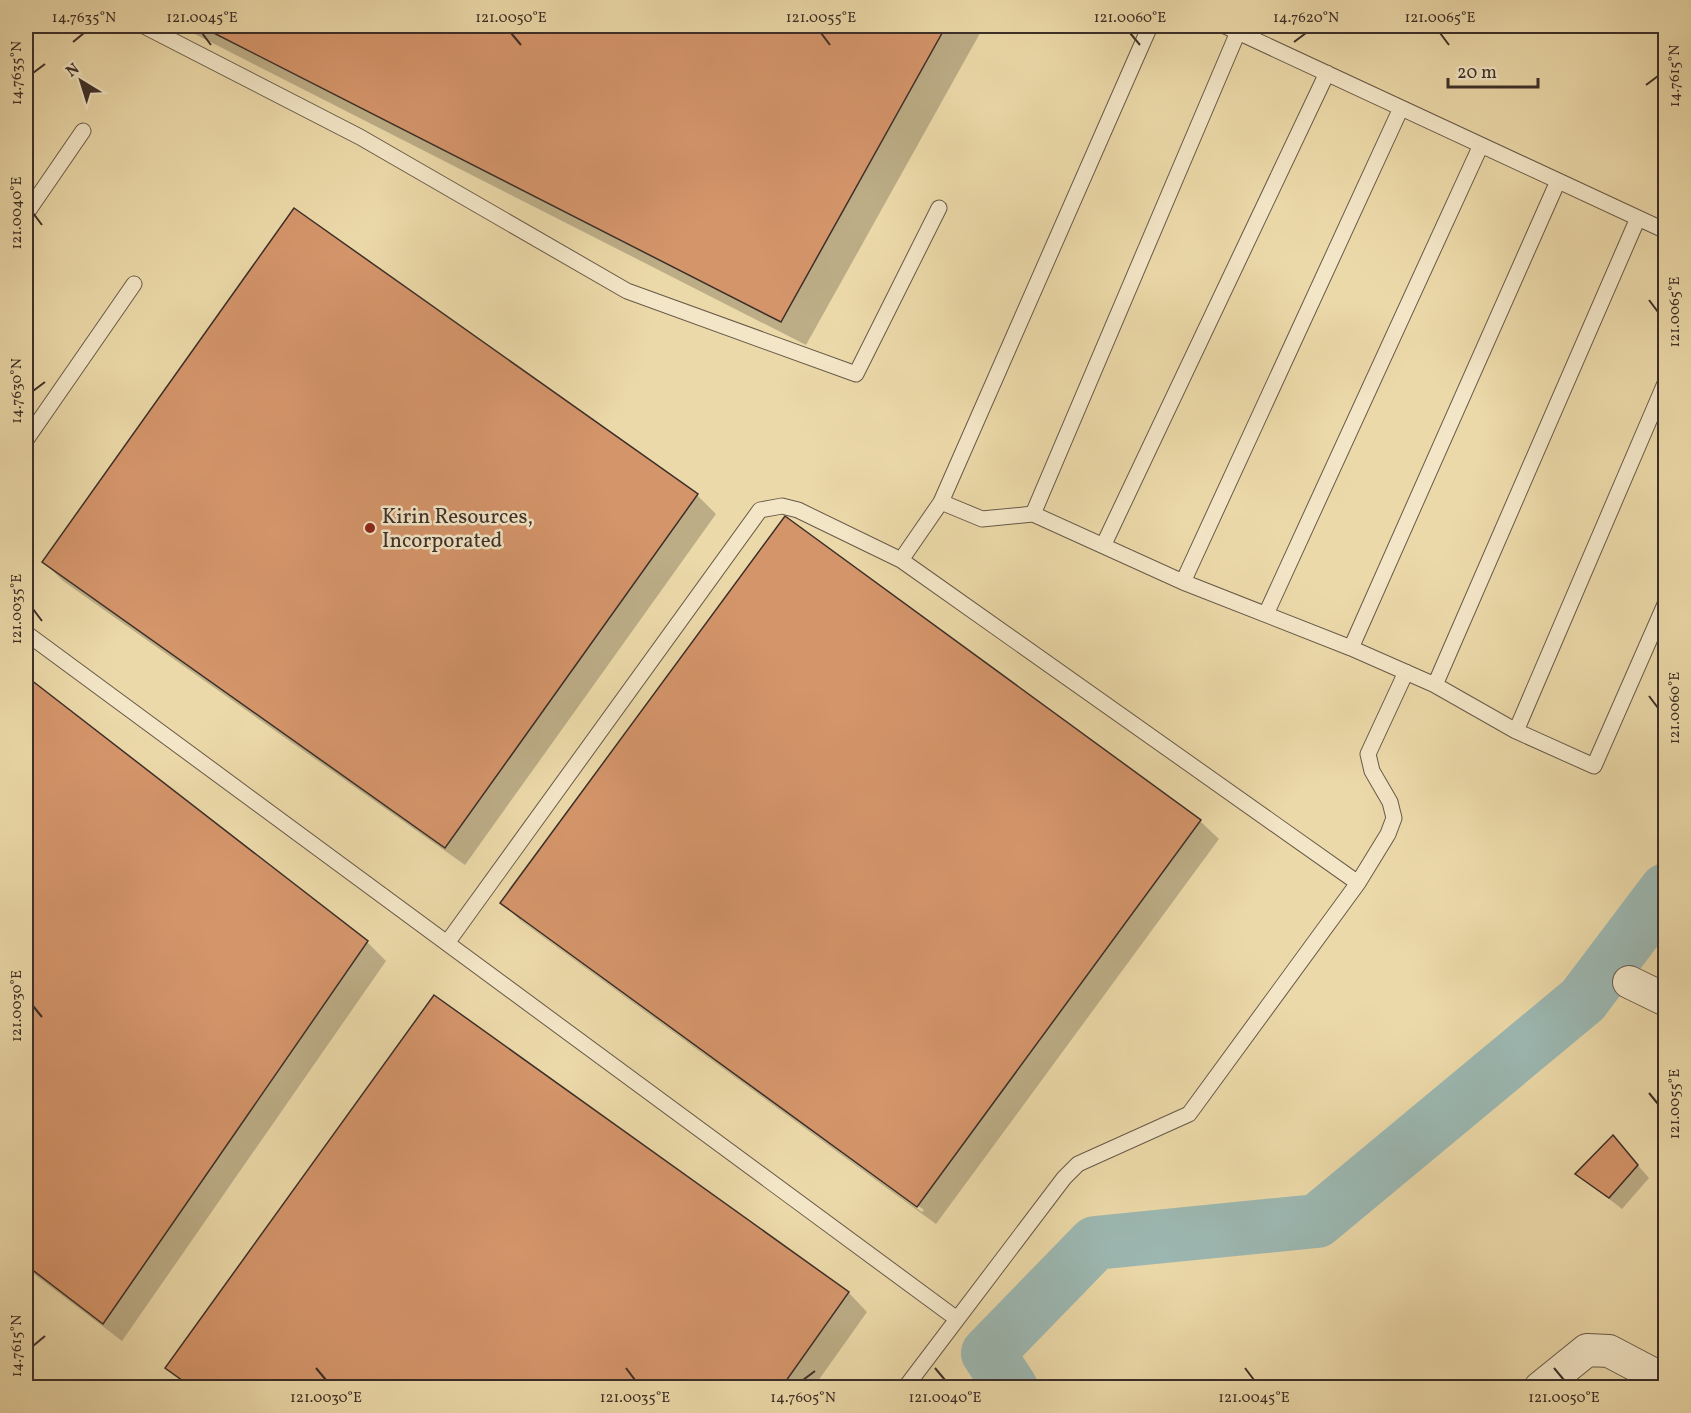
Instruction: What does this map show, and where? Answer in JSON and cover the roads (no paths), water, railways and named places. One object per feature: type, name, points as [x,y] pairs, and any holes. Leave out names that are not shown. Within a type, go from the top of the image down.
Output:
[{"type":"street","points":[[1629,982],[1665,1000]]},
{"type":"street","points":[[1540,1388],[1587,1350],[1609,1351],[1665,1381]]},
{"type":"lane","points":[[144,26],[360,137],[627,291],[856,374],[939,208]]},
{"type":"lane","points":[[901,560],[941,502],[1150,26]]},
{"type":"lane","points":[[1034,514],[1231,28],[1665,231]]},
{"type":"lane","points":[[1104,544],[1327,73]]},
{"type":"lane","points":[[1183,582],[1401,108]]},
{"type":"lane","points":[[26,214],[83,131]]},
{"type":"lane","points":[[1266,614],[1481,144]]},
{"type":"lane","points":[[1351,648],[1558,181]]},
{"type":"lane","points":[[1435,685],[1638,218]]},
{"type":"lane","points":[[26,440],[134,284]]},
{"type":"lane","points":[[1516,731],[1665,381]]},
{"type":"lane","points":[[941,502],[982,519],[1034,514],[1183,582],[1351,648],[1435,685],[1516,731],[1594,766],[1665,602]]},
{"type":"lane","points":[[447,943],[760,510],[782,506],[798,510],[901,560],[1358,883]]},
{"type":"lane","points":[[26,633],[957,1319]]},
{"type":"lane","points":[[905,1388],[1064,1178],[1078,1164],[1189,1114],[1358,883],[1388,834],[1394,818],[1390,802],[1372,771],[1368,754],[1406,672]]},
{"type":"waterway","points":[[1011,1388],[988,1353],[1095,1243],[1317,1221],[1583,1000],[1666,890]]},
{"type":"place","name":"Kirin Resources, Incorporated","points":[[370,528]]}]
